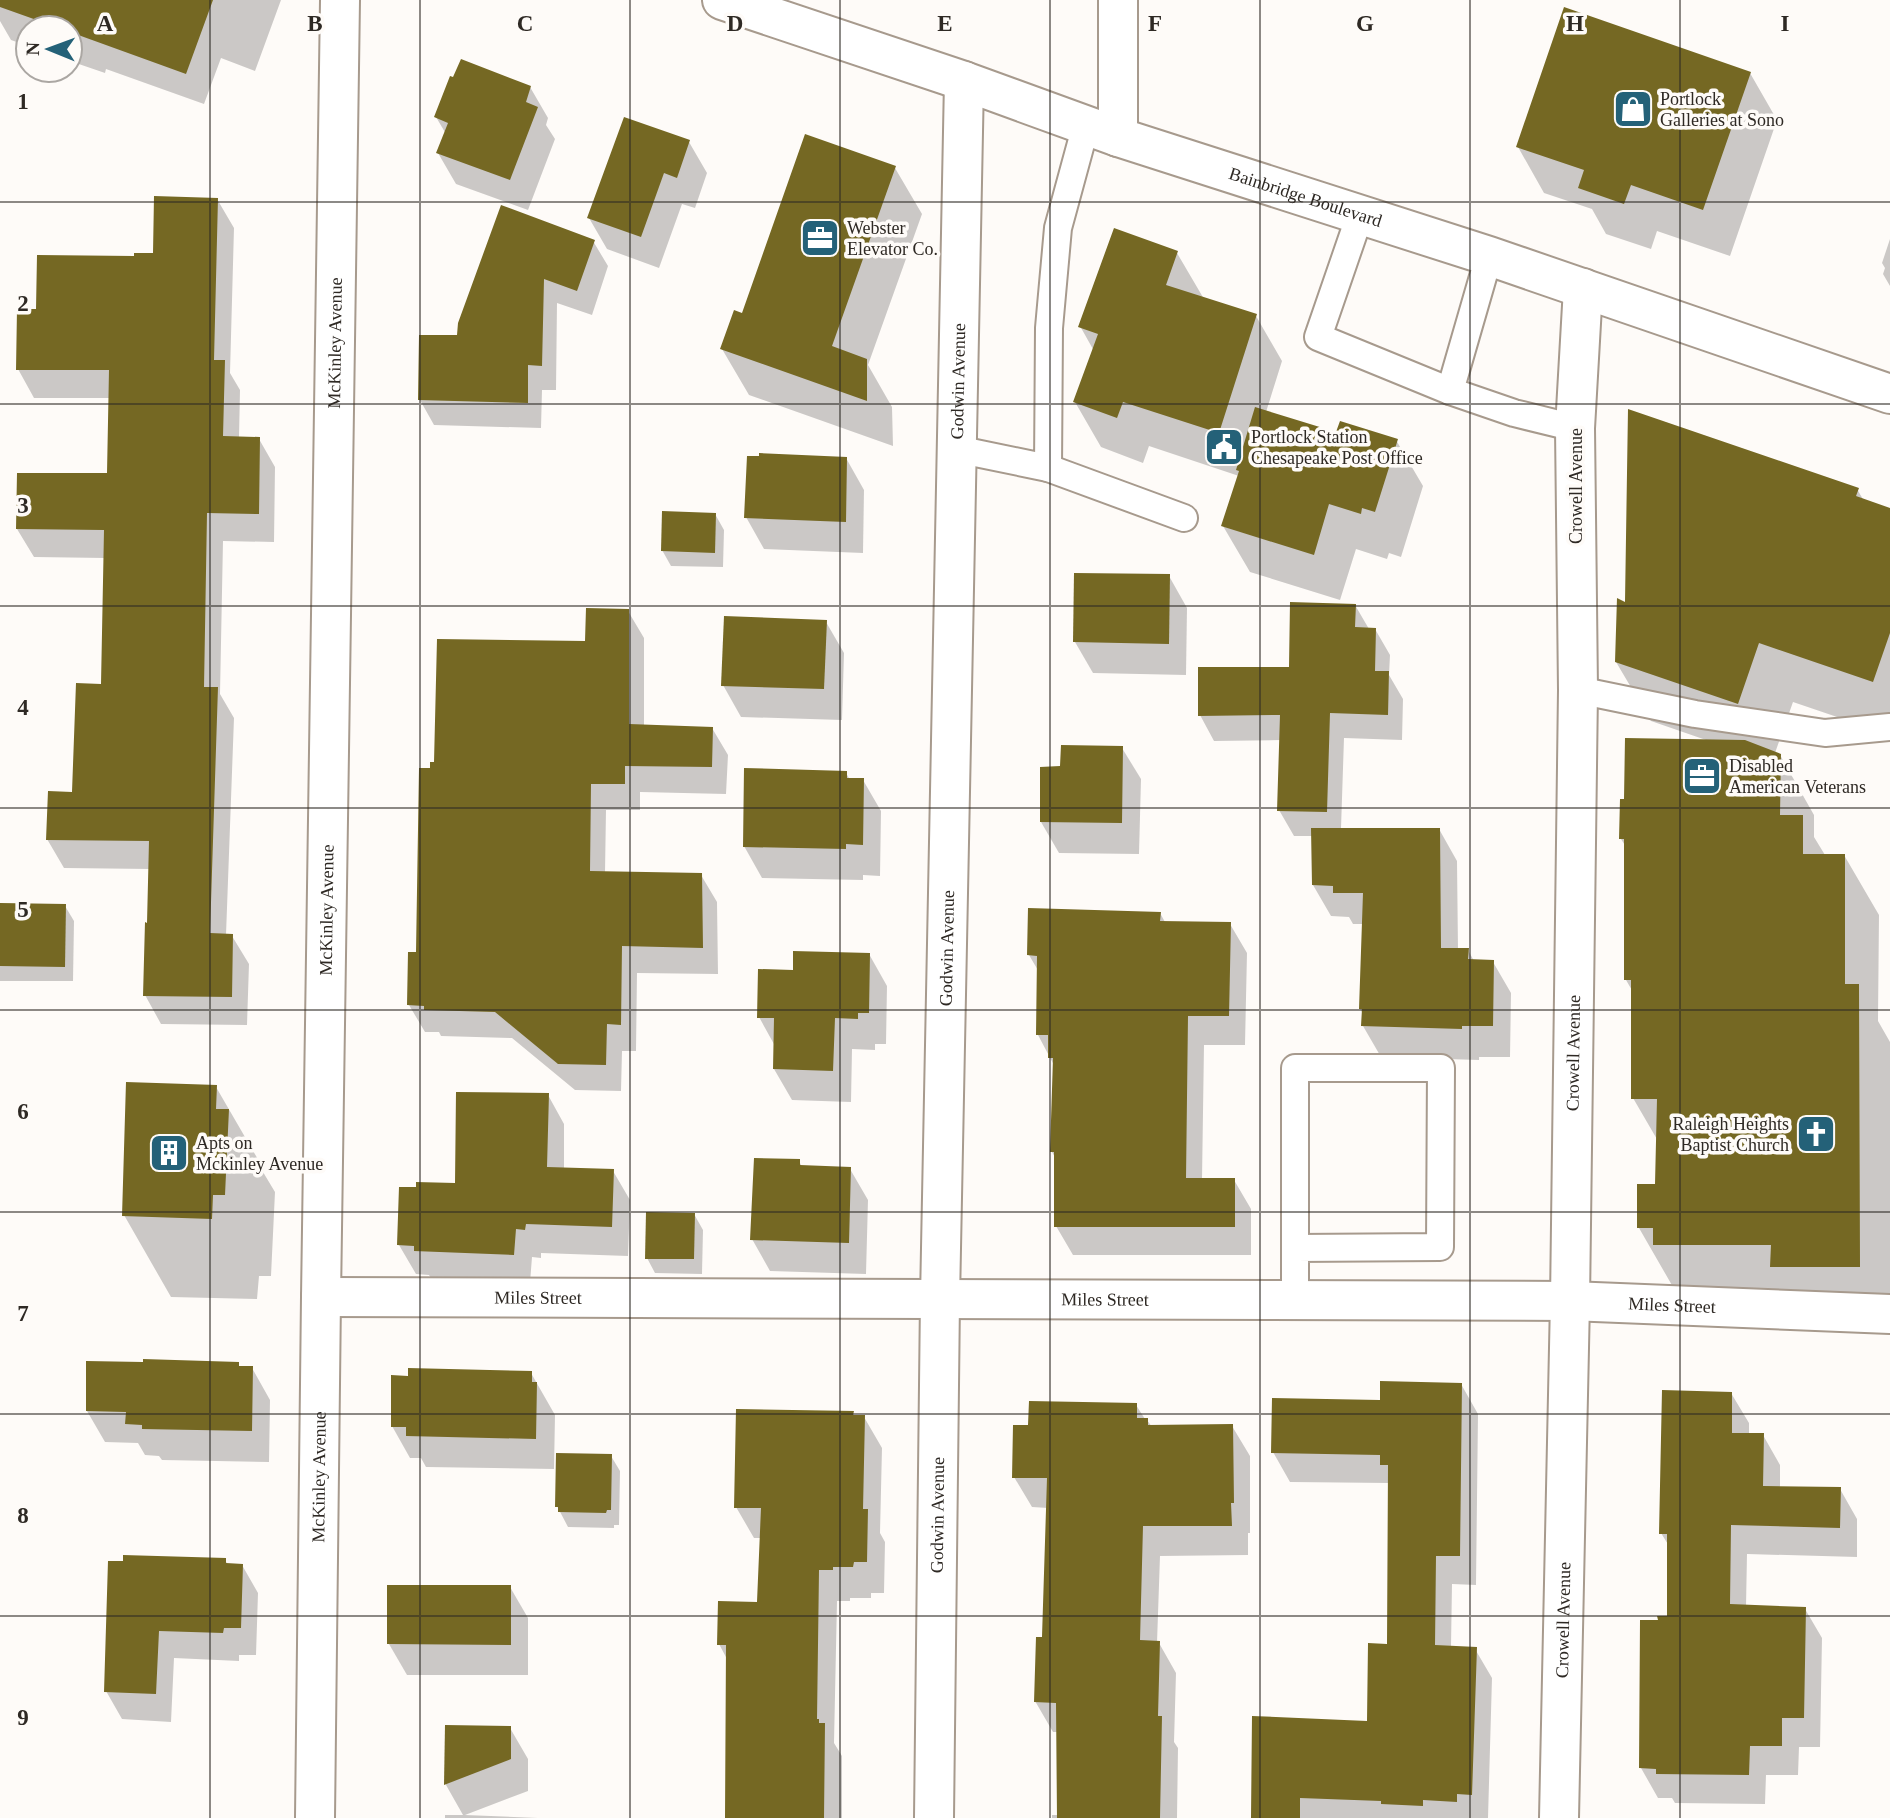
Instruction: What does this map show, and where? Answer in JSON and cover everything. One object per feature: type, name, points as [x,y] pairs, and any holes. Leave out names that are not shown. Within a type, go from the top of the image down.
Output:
[{"type":"street","name":"McKinley Avenue","points":[[315,1818],[340,0]]},
{"type":"street","name":"Bainbridge Boulevard","points":[[722,0],[964,80],[1102,131],[1489,256],[1890,394]]},
{"type":"street","points":[[1102,131],[1118,0]]},
{"type":"street","name":"Godwin Avenue","points":[[934,1818],[940,1299],[964,80]]},
{"type":"street","name":"Crowell Avenue","points":[[1559,1818],[1570,1301],[1578,690],[1575,428],[1583,288]]},
{"type":"street","name":"Miles Street","points":[[321,1297],[1570,1301],[1890,1314]]},
{"type":"lane","points":[[1048,468],[1049,328],[1058,228],[1102,131]]},
{"type":"lane","points":[[1360,215],[1318,337],[1450,391],[1514,413],[1575,428]]},
{"type":"lane","points":[[1450,391],[1489,256]]},
{"type":"lane","points":[[956,449],[1048,468],[1184,518]]},
{"type":"lane","points":[[1578,690],[1695,714],[1825,733],[1890,727]]},
{"type":"lane","points":[[1295,1300],[1295,1068],[1441,1068],[1440,1247],[1296,1248]]},
{"type":"building","points":[[0,0],[213,0],[186,74],[84,37],[84,14],[20,14],[0,7]]},
{"type":"building","name":"Portlock Galleries at Sono","points":[[1564,7],[1751,72],[1703,210],[1631,185],[1624,204],[1578,188],[1584,170],[1516,147]]},
{"type":"building","points":[[461,59],[531,86],[526,102],[538,107],[510,180],[436,153],[448,123],[434,117],[450,76],[453,77]]},
{"type":"building","points":[[624,117],[690,140],[677,178],[664,173],[641,237],[587,218]]},
{"type":"building","name":"Webster Elevator Co.","points":[[805,134],[896,166],[832,346],[867,359],[867,401],[720,349],[734,310],[742,313]]},
{"type":"building","points":[[154,196],[218,198],[214,360],[225,360],[223,436],[260,437],[259,514],[207,513],[204,687],[218,687],[210,933],[233,934],[232,997],[143,996],[149,841],[46,840],[48,791],[72,792],[76,683],[101,684],[104,530],[16,529],[17,473],[107,473],[109,370],[16,370],[17,309],[36,309],[37,255],[134,256],[134,253],[153,253]]},
{"type":"building","points":[[501,205],[595,240],[577,291],[544,279],[542,366],[528,365],[528,403],[418,400],[419,335],[457,335],[458,323]]},
{"type":"building","points":[[1114,228],[1178,251],[1166,285],[1257,314],[1219,433],[1123,402],[1117,418],[1073,402],[1098,334],[1078,327]]},
{"type":"building","points":[[1255,407],[1336,432],[1340,421],[1398,439],[1375,512],[1362,508],[1361,514],[1329,504],[1314,555],[1221,526],[1239,471],[1236,470]]},
{"type":"building","points":[[1628,409],[1859,488],[1856,496],[1890,508],[1890,633],[1873,682],[1759,643],[1738,704],[1615,662],[1617,598],[1625,602]]},
{"type":"building","points":[[759,453],[847,457],[846,522],[744,518],[747,456],[759,456]]},
{"type":"building","points":[[662,511],[716,513],[715,553],[661,551]]},
{"type":"building","points":[[1074,573],[1170,574],[1169,644],[1073,642]]},
{"type":"building","points":[[1290,602],[1356,604],[1355,627],[1376,628],[1375,671],[1389,671],[1388,715],[1330,713],[1327,812],[1277,811],[1280,715],[1198,716],[1198,667],[1289,667]]},
{"type":"building","points":[[586,608],[629,609],[629,724],[713,727],[712,767],[625,766],[625,784],[591,784],[590,871],[702,873],[703,948],[622,946],[621,1025],[607,1024],[606,1065],[558,1064],[495,1012],[424,1010],[424,1006],[407,1005],[408,952],[416,952],[419,768],[430,768],[430,762],[434,762],[437,639],[585,641]]},
{"type":"building","points":[[724,616],[827,620],[824,689],[721,686]]},
{"type":"building","points":[[1625,738],[1745,740],[1781,754],[1780,815],[1803,815],[1803,854],[1845,854],[1845,984],[1859,984],[1860,1267],[1770,1267],[1771,1245],[1653,1245],[1653,1228],[1637,1228],[1637,1184],[1655,1184],[1657,1099],[1631,1099],[1631,980],[1624,980],[1624,839],[1619,839],[1620,799],[1624,799]]},
{"type":"building","points":[[1061,745],[1123,746],[1122,823],[1040,822],[1040,767],[1060,766]]},
{"type":"building","points":[[744,768],[847,771],[847,778],[864,778],[863,845],[846,844],[846,849],[743,847]]},
{"type":"building","points":[[1311,828],[1440,828],[1441,948],[1469,948],[1468,959],[1494,960],[1493,1026],[1462,1026],[1462,1029],[1361,1026],[1362,1009],[1359,1009],[1363,893],[1333,893],[1333,886],[1312,885]]},
{"type":"building","points":[[0,903],[66,904],[65,967],[0,966]]},
{"type":"building","points":[[1028,908],[1161,912],[1160,921],[1231,922],[1229,1016],[1188,1016],[1186,1178],[1235,1178],[1235,1227],[1054,1227],[1054,1152],[1050,1152],[1053,1058],[1048,1058],[1048,1035],[1036,1035],[1037,956],[1027,955]]},
{"type":"building","points":[[793,951],[870,953],[869,1013],[858,1013],[858,1019],[835,1018],[833,1071],[773,1069],[774,1018],[757,1018],[758,969],[793,970]]},
{"type":"building","name":"Apts on Mckinley Avenue","points":[[126,1082],[217,1085],[216,1109],[229,1109],[225,1195],[213,1195],[212,1219],[122,1216]]},
{"type":"building","points":[[456,1092],[549,1093],[547,1167],[614,1169],[612,1227],[526,1224],[525,1230],[516,1229],[514,1255],[414,1251],[414,1246],[397,1245],[399,1187],[416,1187],[416,1182],[455,1183]]},
{"type":"building","points":[[754,1158],[800,1159],[800,1165],[851,1167],[849,1243],[750,1240]]},
{"type":"building","points":[[646,1212],[695,1213],[694,1259],[645,1259]]},
{"type":"building","points":[[143,1359],[239,1362],[239,1366],[253,1366],[252,1431],[142,1429],[142,1425],[125,1424],[126,1412],[86,1411],[86,1361],[143,1362]]},
{"type":"building","points":[[408,1368],[532,1371],[532,1382],[537,1382],[536,1439],[406,1436],[406,1427],[391,1427],[391,1375],[408,1376]]},
{"type":"building","points":[[1380,1381],[1462,1383],[1460,1556],[1436,1556],[1435,1645],[1477,1647],[1472,1795],[1457,1794],[1457,1802],[1423,1800],[1423,1806],[1381,1804],[1381,1801],[1300,1798],[1300,1818],[1251,1818],[1252,1716],[1367,1721],[1368,1643],[1387,1644],[1388,1465],[1380,1465],[1380,1455],[1271,1453],[1272,1398],[1380,1400]]},
{"type":"building","points":[[1662,1390],[1732,1392],[1732,1433],[1764,1433],[1763,1486],[1841,1487],[1840,1528],[1731,1525],[1730,1604],[1806,1607],[1804,1718],[1782,1718],[1782,1746],[1750,1746],[1749,1775],[1656,1774],[1656,1769],[1639,1768],[1640,1620],[1658,1620],[1657,1616],[1667,1616],[1667,1534],[1659,1534]]},
{"type":"building","points":[[1029,1401],[1137,1403],[1137,1418],[1148,1418],[1148,1425],[1233,1424],[1232,1526],[1143,1526],[1140,1640],[1160,1641],[1160,1818],[1057,1818],[1056,1703],[1034,1702],[1036,1637],[1042,1637],[1047,1478],[1012,1478],[1013,1425],[1028,1425]]},
{"type":"building","points":[[736,1409],[854,1411],[853,1415],[865,1415],[863,1509],[868,1509],[867,1562],[854,1562],[853,1567],[819,1570],[817,1719],[819,1723],[825,1723],[824,1818],[725,1818],[726,1645],[717,1645],[718,1601],[757,1602],[761,1508],[734,1508]]},
{"type":"building","points":[[556,1453],[612,1454],[611,1510],[606,1513],[558,1512],[558,1507],[555,1507]]},
{"type":"building","points":[[123,1555],[226,1558],[226,1563],[243,1564],[241,1628],[224,1628],[223,1633],[159,1631],[156,1694],[104,1692],[108,1561],[123,1561]]},
{"type":"building","points":[[387,1585],[511,1585],[511,1645],[387,1644]]},
{"type":"building","points":[[445,1725],[511,1726],[511,1759],[444,1785]]},
{"type":"place","name":"Portlock Galleries at Sono","points":[[1633,109]]},
{"type":"place","name":"Webster Elevator Co.","points":[[820,238]]},
{"type":"place","name":"Portlock Station Chesapeake Post Office","points":[[1224,447]]},
{"type":"place","name":"Disabled American Veterans","points":[[1702,776]]},
{"type":"place","name":"Raleigh Heights Baptist Church","points":[[1816,1134]]},
{"type":"place","name":"Apts on Mckinley Avenue","points":[[169,1153]]}]
